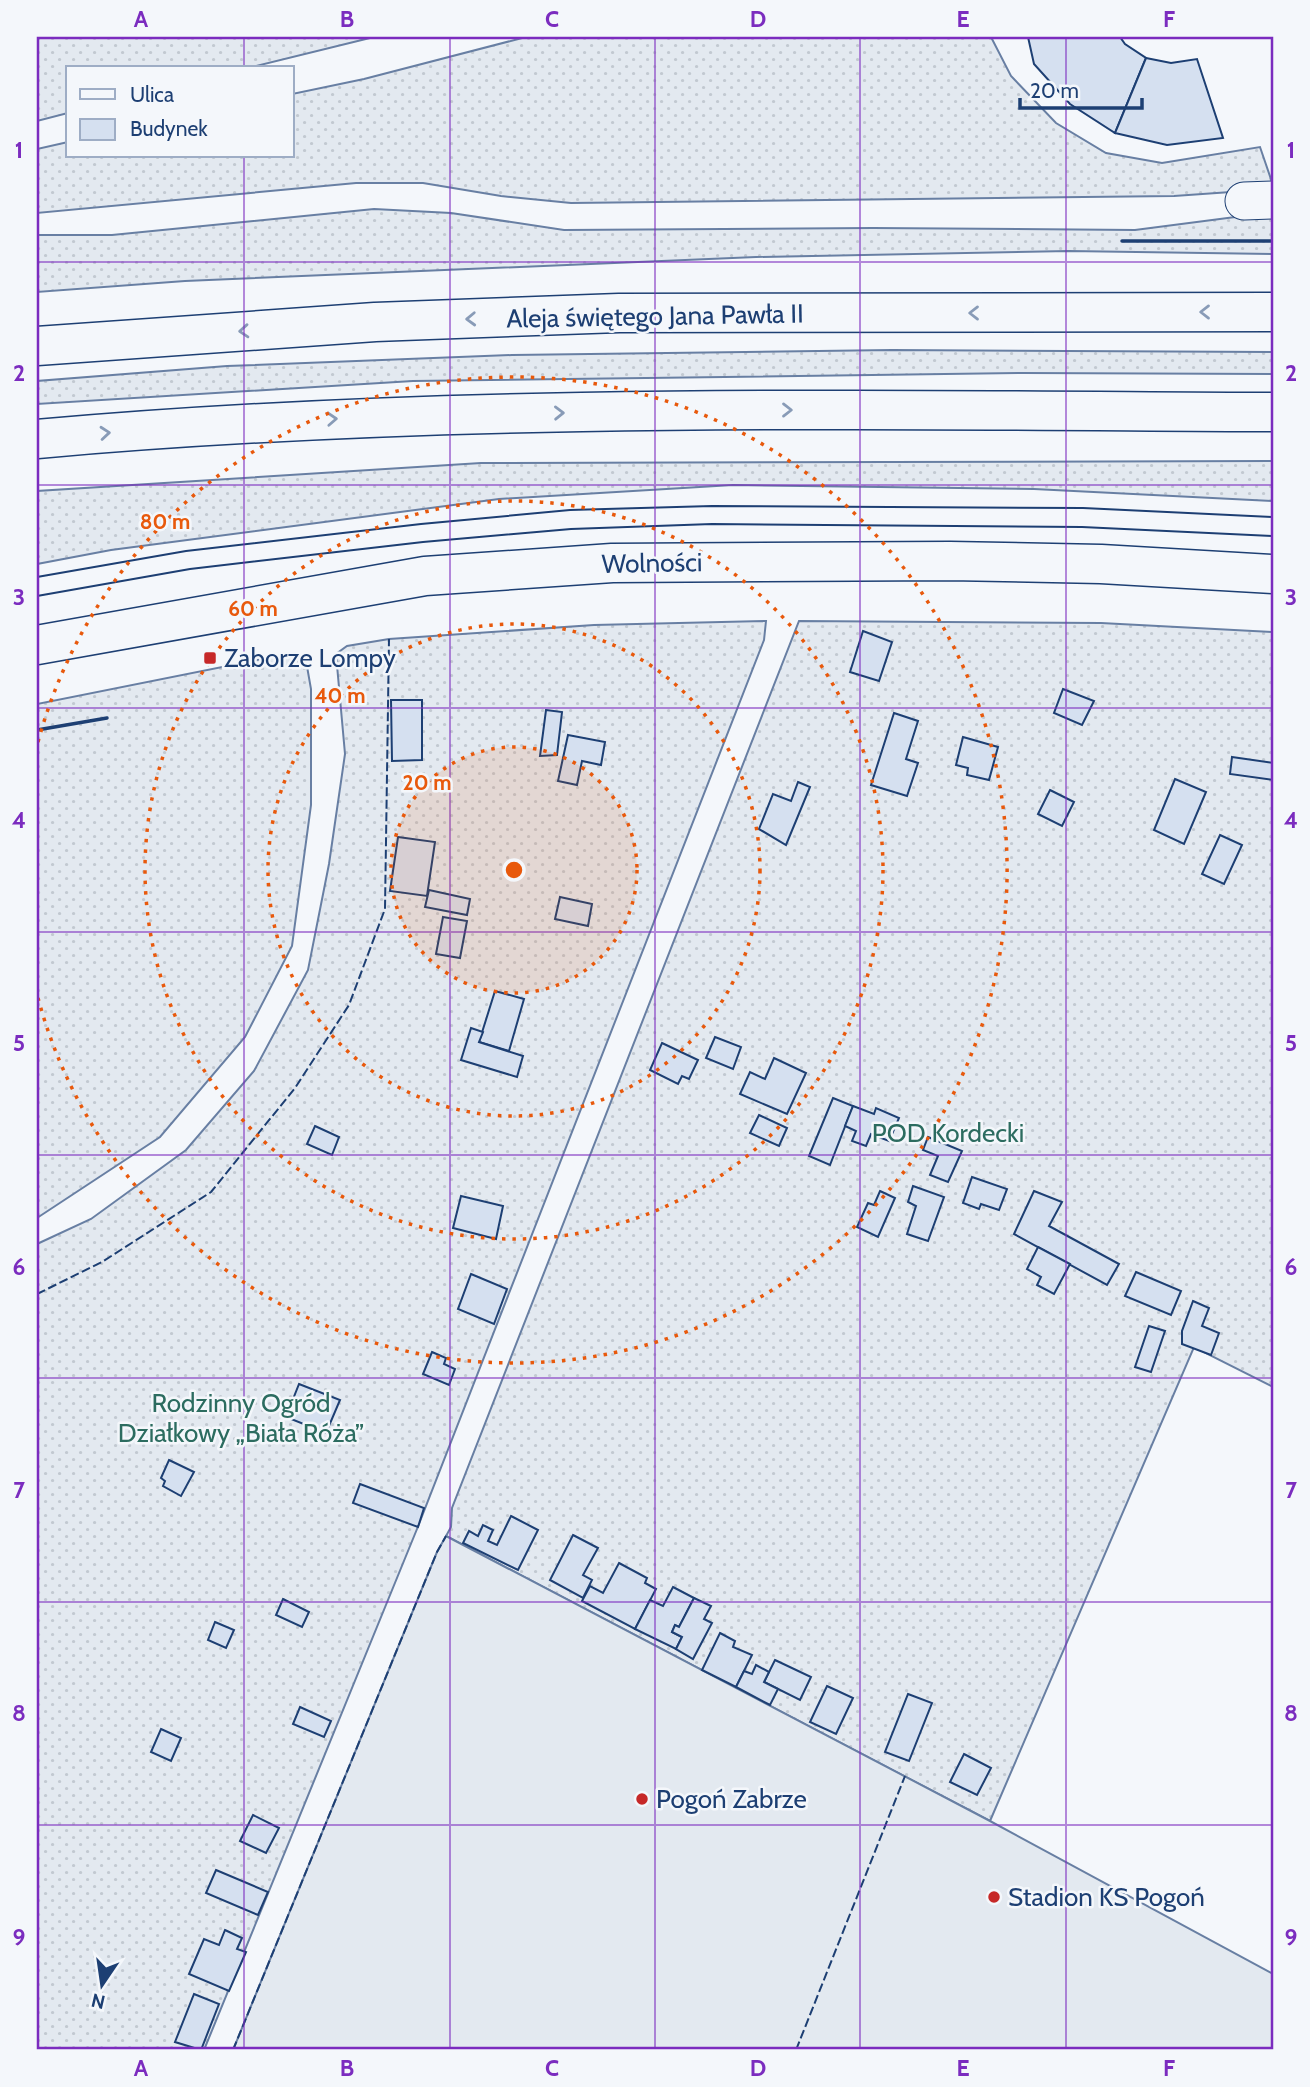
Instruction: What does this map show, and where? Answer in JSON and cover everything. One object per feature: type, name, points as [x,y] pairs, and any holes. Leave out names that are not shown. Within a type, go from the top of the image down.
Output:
[{"type":"main road","name":"Aleja świętego Jana Pawła II","points":[[37,346],[375,323],[619,313],[1273,312]]},
{"type":"main road","points":[[37,439],[169,427],[395,416],[697,410],[1273,412]]},
{"type":"main road","name":"Wolności","points":[[37,645],[425,576],[612,563],[1101,564],[1273,574]]},
{"type":"green space","points":[[37,37],[374,37],[256,66],[66,66],[66,114],[37,121]]},
{"type":"green space","points":[[526,37],[991,37],[1011,76],[1056,123],[1106,153],[1162,163],[1260,147],[1273,185],[1231,192],[1174,196],[571,203],[501,196],[423,183],[356,183],[37,213],[37,149],[66,142],[66,158],[294,158],[294,94],[364,79]]},
{"type":"green space","points":[[374,209],[451,213],[564,230],[1135,230],[1243,216],[1273,216],[1273,254],[1069,251],[756,257],[185,281],[37,292],[37,235],[112,235]]},
{"type":"green space","points":[[892,350],[1273,352],[1273,374],[1024,373],[413,381],[37,404],[37,381],[227,366],[512,355]]},
{"type":"green space","points":[[1273,461],[1273,501],[1034,489],[733,485],[499,499],[111,550],[37,564],[37,491],[481,463]]},
{"type":"green space","name":"Rodzinny Ogród Działkowy „Biała Róża”","points":[[766,621],[764,640],[417,1529],[204,2050],[37,2050],[37,1244],[91,1219],[186,1150],[254,1071],[308,970],[329,864],[345,754],[336,654],[347,646],[389,639],[594,625]]},
{"type":"green space","name":"POD Kordecki","points":[[799,621],[1101,623],[1273,632],[1273,1387],[1194,1347],[990,1821],[446,1536],[451,1527],[452,1508]]},
{"type":"green space","points":[[282,655],[305,655],[311,689],[311,805],[292,946],[245,1037],[160,1137],[37,1218],[37,704]]},
{"type":"green space","name":"Pogoń Zabrze","points":[[446,1536],[990,1821],[1273,1974],[1273,2050],[233,2050],[437,1552]]},
{"type":"building","points":[[1028,37],[1120,37],[1125,44],[1146,58],[1115,133],[1070,104],[1034,64]]},
{"type":"building","points":[[1146,58],[1171,63],[1197,59],[1223,138],[1167,145],[1115,133]]},
{"type":"building","points":[[863,631],[892,642],[879,681],[850,672]]},
{"type":"building","points":[[1063,689],[1094,701],[1082,725],[1054,713]]},
{"type":"building","points":[[391,700],[422,700],[422,760],[392,761]]},
{"type":"building","points":[[546,710],[562,712],[557,755],[540,756]]},
{"type":"building","points":[[894,713],[918,721],[906,759],[918,763],[907,796],[871,785]]},
{"type":"building","points":[[568,735],[605,742],[601,765],[582,761],[577,785],[558,781]]},
{"type":"building","points":[[963,737],[998,747],[989,780],[967,775],[968,768],[956,765]]},
{"type":"building","points":[[1232,757],[1273,763],[1273,780],[1230,774]]},
{"type":"building","points":[[1175,779],[1206,792],[1184,844],[1154,830]]},
{"type":"building","points":[[798,782],[810,787],[786,845],[759,829],[773,794],[791,801]]},
{"type":"building","points":[[1050,790],[1074,802],[1062,826],[1038,814]]},
{"type":"building","points":[[1220,835],[1242,845],[1224,884],[1202,874]]},
{"type":"building","points":[[398,837],[435,842],[427,896],[390,891]]},
{"type":"building","points":[[429,890],[470,899],[467,915],[425,907]]},
{"type":"building","points":[[560,897],[592,904],[588,926],[555,919]]},
{"type":"building","points":[[443,917],[467,921],[460,958],[436,954]]},
{"type":"building","points":[[495,991],[524,999],[509,1051],[479,1042]]},
{"type":"building","points":[[471,1028],[483,1032],[479,1042],[523,1056],[517,1077],[461,1060]]},
{"type":"building","points":[[715,1037],[741,1047],[733,1069],[706,1058]]},
{"type":"building","points":[[662,1043],[698,1060],[689,1079],[682,1076],[678,1084],[650,1070]]},
{"type":"building","points":[[774,1058],[806,1073],[787,1114],[740,1094],[750,1072],[765,1079]]},
{"type":"building","points":[[833,1098],[853,1106],[830,1165],[809,1156]]},
{"type":"building","points":[[853,1106],[874,1114],[876,1108],[899,1118],[889,1141],[871,1134],[866,1146],[852,1141],[856,1131],[845,1126]]},
{"type":"building","points":[[759,1115],[787,1128],[779,1146],[750,1133]]},
{"type":"building","points":[[315,1126],[339,1137],[332,1155],[307,1144]]},
{"type":"building","points":[[928,1137],[962,1151],[948,1182],[930,1175],[938,1156],[923,1150]]},
{"type":"building","points":[[972,1177],[1007,1189],[999,1210],[981,1204],[979,1209],[963,1203]]},
{"type":"building","points":[[913,1186],[944,1197],[928,1241],[907,1234],[916,1206],[908,1202]]},
{"type":"building","points":[[880,1191],[895,1198],[878,1237],[857,1227],[868,1203],[874,1205]]},
{"type":"building","points":[[1034,1191],[1062,1202],[1049,1226],[1119,1264],[1107,1285],[1014,1234]]},
{"type":"building","points":[[461,1196],[503,1206],[496,1239],[453,1228]]},
{"type":"building","points":[[1038,1247],[1070,1264],[1054,1294],[1037,1285],[1041,1277],[1027,1269]]},
{"type":"building","points":[[1136,1272],[1181,1291],[1171,1315],[1125,1296]]},
{"type":"building","points":[[471,1274],[507,1289],[494,1324],[458,1309]]},
{"type":"building","points":[[1193,1301],[1209,1308],[1202,1326],[1219,1333],[1211,1355],[1182,1344],[1182,1331]]},
{"type":"building","points":[[1149,1326],[1165,1331],[1151,1372],[1135,1367]]},
{"type":"building","points":[[432,1352],[446,1358],[444,1364],[455,1369],[449,1385],[423,1374]]},
{"type":"building","points":[[299,1384],[340,1400],[326,1433],[286,1417]]},
{"type":"building","points":[[169,1460],[194,1472],[181,1496],[163,1486],[165,1481],[161,1478]]},
{"type":"building","points":[[360,1484],[424,1508],[418,1527],[353,1503]]},
{"type":"building","points":[[511,1516],[538,1530],[518,1570],[463,1543],[469,1531],[478,1536],[483,1525],[493,1530],[488,1541],[497,1545]]},
{"type":"building","points":[[573,1535],[598,1548],[583,1575],[592,1580],[583,1598],[550,1580]]},
{"type":"building","points":[[619,1563],[647,1578],[645,1583],[656,1589],[635,1629],[582,1601],[590,1586],[603,1593]]},
{"type":"building","points":[[673,1587],[694,1598],[679,1627],[675,1625],[672,1632],[682,1637],[676,1649],[635,1629],[650,1600],[663,1606]]},
{"type":"building","points":[[694,1598],[711,1606],[704,1619],[712,1623],[693,1659],[676,1649],[682,1637],[672,1632],[675,1625],[679,1627]]},
{"type":"building","points":[[283,1599],[309,1612],[302,1627],[276,1615]]},
{"type":"building","points":[[215,1622],[234,1630],[226,1648],[208,1640]]},
{"type":"building","points":[[720,1633],[735,1641],[733,1647],[752,1655],[736,1687],[702,1670]]},
{"type":"building","points":[[775,1660],[811,1677],[800,1700],[764,1682]]},
{"type":"building","points":[[756,1665],[769,1672],[764,1682],[778,1689],[770,1705],[736,1687],[744,1671],[752,1674]]},
{"type":"building","points":[[827,1686],[853,1698],[836,1734],[810,1722]]},
{"type":"building","points":[[908,1694],[932,1703],[909,1761],[885,1752]]},
{"type":"building","points":[[300,1707],[331,1721],[324,1737],[293,1724]]},
{"type":"building","points":[[161,1729],[181,1738],[171,1761],[151,1752]]},
{"type":"building","points":[[964,1754],[991,1768],[977,1795],[950,1782]]},
{"type":"building","points":[[253,1815],[279,1828],[266,1853],[240,1841]]},
{"type":"building","points":[[216,1870],[268,1892],[258,1915],[206,1893]]},
{"type":"building","points":[[225,1930],[242,1938],[237,1949],[246,1952],[229,1991],[189,1974],[204,1939],[219,1945]]},
{"type":"building","points":[[194,1994],[219,2004],[201,2050],[175,2042]]},
{"type":"tram line","points":[[37,577],[186,551],[570,510],[712,506],[1083,508],[1273,517]]},
{"type":"tram line","points":[[37,596],[190,569],[423,542],[571,529],[712,524],[1082,527],[1273,536]]},
{"type":"fence","points":[[37,1294],[102,1262],[211,1192],[295,1088],[349,1005],[385,909],[389,639]]},
{"type":"fence","points":[[233,2050],[437,1552],[446,1536]]},
{"type":"fence","points":[[796,2050],[905,1776]]},
{"type":"wall","points":[[1122,241],[1273,241]]},
{"type":"wall","points":[[37,730],[107,718]]},
{"type":"place","name":"Zaborze Lompy","points":[[210,658]]},
{"type":"place","name":"Pogoń Zabrze","points":[[642,1799]]},
{"type":"place","name":"Stadion KS Pogoń","points":[[994,1897]]}]
